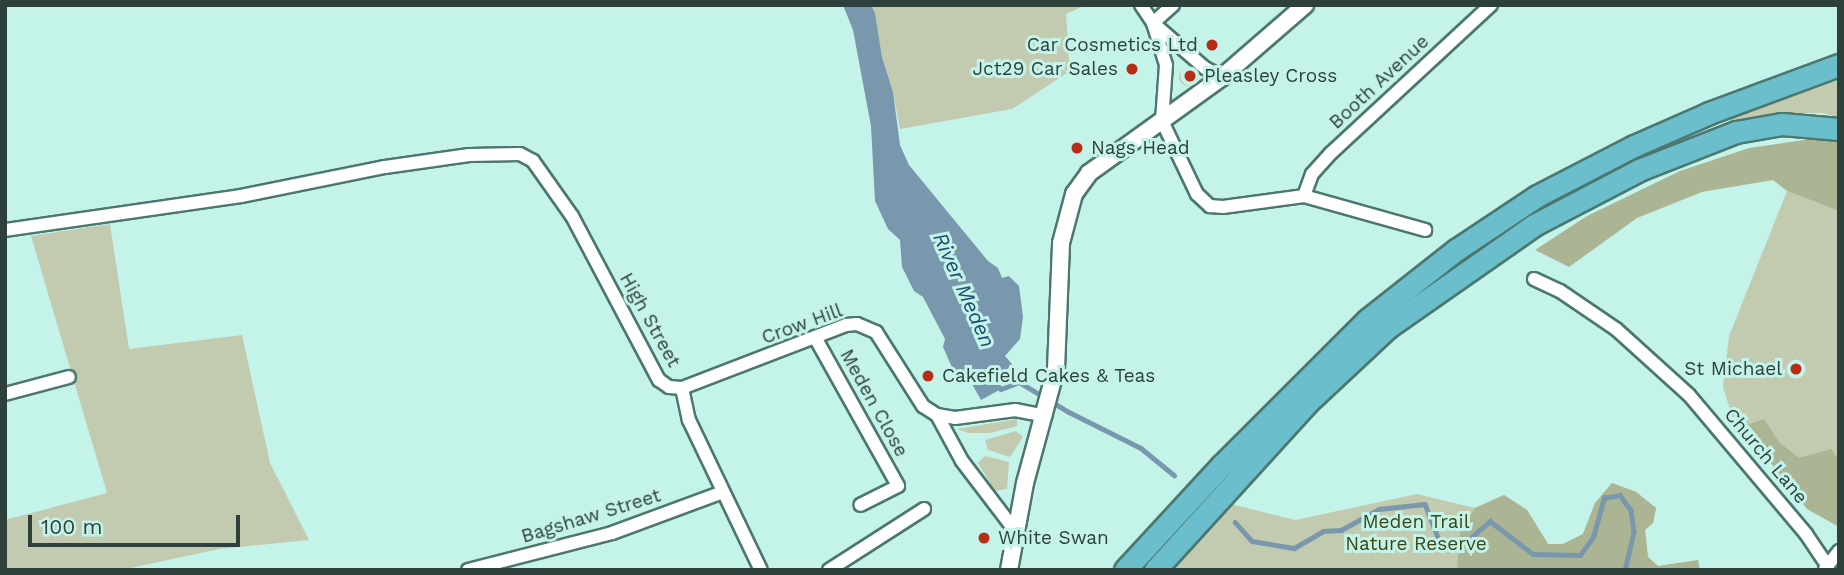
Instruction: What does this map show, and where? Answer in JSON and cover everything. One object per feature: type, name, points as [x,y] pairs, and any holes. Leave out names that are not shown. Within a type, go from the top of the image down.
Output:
[{"type":"highway","points":[[1125,570],[1221,466],[1367,320],[1456,250],[1537,196],[1634,146],[1709,113],[1839,65]]},
{"type":"highway","points":[[1155,570],[1308,402],[1387,328],[1534,225],[1639,170],[1736,132],[1782,124],[1839,129]]},
{"type":"street","points":[[1141,5],[1153,23],[1205,68],[1222,77]]},
{"type":"street","points":[[1153,23],[1173,5]]},
{"type":"street","points":[[1009,570],[1026,483],[1052,387],[1059,341],[1061,243],[1074,194],[1089,173],[1222,77],[1305,5]]},
{"type":"street","name":"Booth Avenue","points":[[1304,195],[1312,174],[1331,153],[1491,5]]},
{"type":"street","points":[[1153,23],[1166,65],[1162,121],[1197,194],[1210,206],[1223,207],[1304,195],[1425,230]]},
{"type":"street","name":"High Street","points":[[5,230],[241,196],[385,167],[469,155],[504,152],[520,155],[533,161],[572,216],[659,380],[669,387],[682,388],[689,420],[761,570]]},
{"type":"street","name":"Church Lane","points":[[1535,279],[1560,291],[1616,329],[1689,396],[1806,534],[1826,567]]},
{"type":"street","name":"Crow Hill","points":[[682,388],[816,339],[846,325],[867,326],[876,332],[923,406],[937,415]]},
{"type":"street","name":"Meden Close","points":[[816,339],[898,486],[860,505]]},
{"type":"street","points":[[5,394],[69,377]]},
{"type":"street","points":[[937,415],[955,418],[1015,410],[1046,413]]},
{"type":"street","points":[[937,415],[962,461],[1010,524],[1017,526]]},
{"type":"street","name":"Bagshaw Street","points":[[468,570],[612,533],[723,492]]},
{"type":"street","points":[[829,570],[924,509]]},
{"type":"street","points":[[1826,567],[1839,551]]},
{"type":"green space","points":[[871,5],[1086,5],[1066,14],[1070,71],[1012,109],[900,129]]},
{"type":"green space","points":[[1184,68],[1192,68],[1197,77],[1195,84],[1184,86],[1179,81],[1179,73]]},
{"type":"green space","points":[[1839,80],[1839,118],[1823,113],[1783,113],[1731,122],[1730,118]]},
{"type":"green space","points":[[1824,137],[1839,141],[1839,211],[1787,191],[1773,180],[1702,192],[1637,218],[1569,267],[1535,250],[1587,216],[1680,171],[1749,148]]},
{"type":"green space","points":[[1787,191],[1839,211],[1839,494],[1807,509],[1763,453],[1736,429],[1723,387],[1729,336]]},
{"type":"green space","points":[[110,224],[129,349],[242,335],[270,463],[309,540],[219,549],[121,570],[5,570],[5,520],[107,493],[31,236]]},
{"type":"green space","points":[[1017,419],[1017,426],[990,433],[968,433],[957,429]]},
{"type":"green space","points":[[1764,419],[1779,442],[1799,458],[1831,449],[1839,460],[1839,527],[1807,509],[1763,453],[1736,429]]},
{"type":"green space","points":[[1016,431],[1023,437],[1010,457],[988,450],[985,440]]},
{"type":"green space","points":[[985,456],[1009,462],[1007,489],[995,491],[978,463]]},
{"type":"green space","name":"Meden Trail Nature Reserve","points":[[1612,483],[1636,492],[1656,508],[1653,523],[1645,530],[1648,557],[1658,566],[1675,565],[1700,570],[1177,570],[1176,567],[1231,504],[1295,520],[1417,494],[1475,508],[1504,495],[1527,510],[1548,544],[1563,544],[1583,534],[1595,503]]},
{"type":"green space","points":[[1612,483],[1636,492],[1656,508],[1653,523],[1645,530],[1648,557],[1658,566],[1698,560],[1700,570],[1457,570],[1460,533],[1475,508],[1504,495],[1527,510],[1548,544],[1563,544],[1583,534],[1595,503]]},
{"type":"water","points":[[843,5],[871,5],[875,13],[882,57],[893,92],[900,145],[909,165],[988,261],[998,268],[1002,278],[1009,276],[1019,286],[1023,317],[1020,339],[1005,356],[1012,364],[997,380],[1001,389],[981,400],[972,384],[954,372],[943,347],[945,339],[923,297],[914,291],[902,267],[900,240],[888,229],[875,201],[871,126],[853,30]]},
{"type":"waterway","name":"River Meden","points":[[998,386],[1001,389],[1019,382],[1069,412],[1141,448],[1174,475]]},
{"type":"waterway","name":"River Meden","points":[[1235,522],[1252,541],[1294,548],[1323,531],[1341,530],[1379,509],[1425,504],[1441,545],[1459,548],[1490,521],[1533,554],[1580,555],[1593,537],[1604,498],[1620,495],[1631,510],[1634,532],[1625,570]]},
{"type":"place","name":"Car Cosmetics Ltd","points":[[1212,45]]},
{"type":"place","name":"Jct29 Car Sales","points":[[1132,69]]},
{"type":"place","name":"Pleasley Cross","points":[[1190,76]]},
{"type":"place","name":"Nags Head","points":[[1077,148]]},
{"type":"place","name":"St Michael","points":[[1796,369]]},
{"type":"place","name":"Cakefield Cakes & Teas","points":[[928,376]]},
{"type":"place","name":"White Swan","points":[[984,538]]}]
